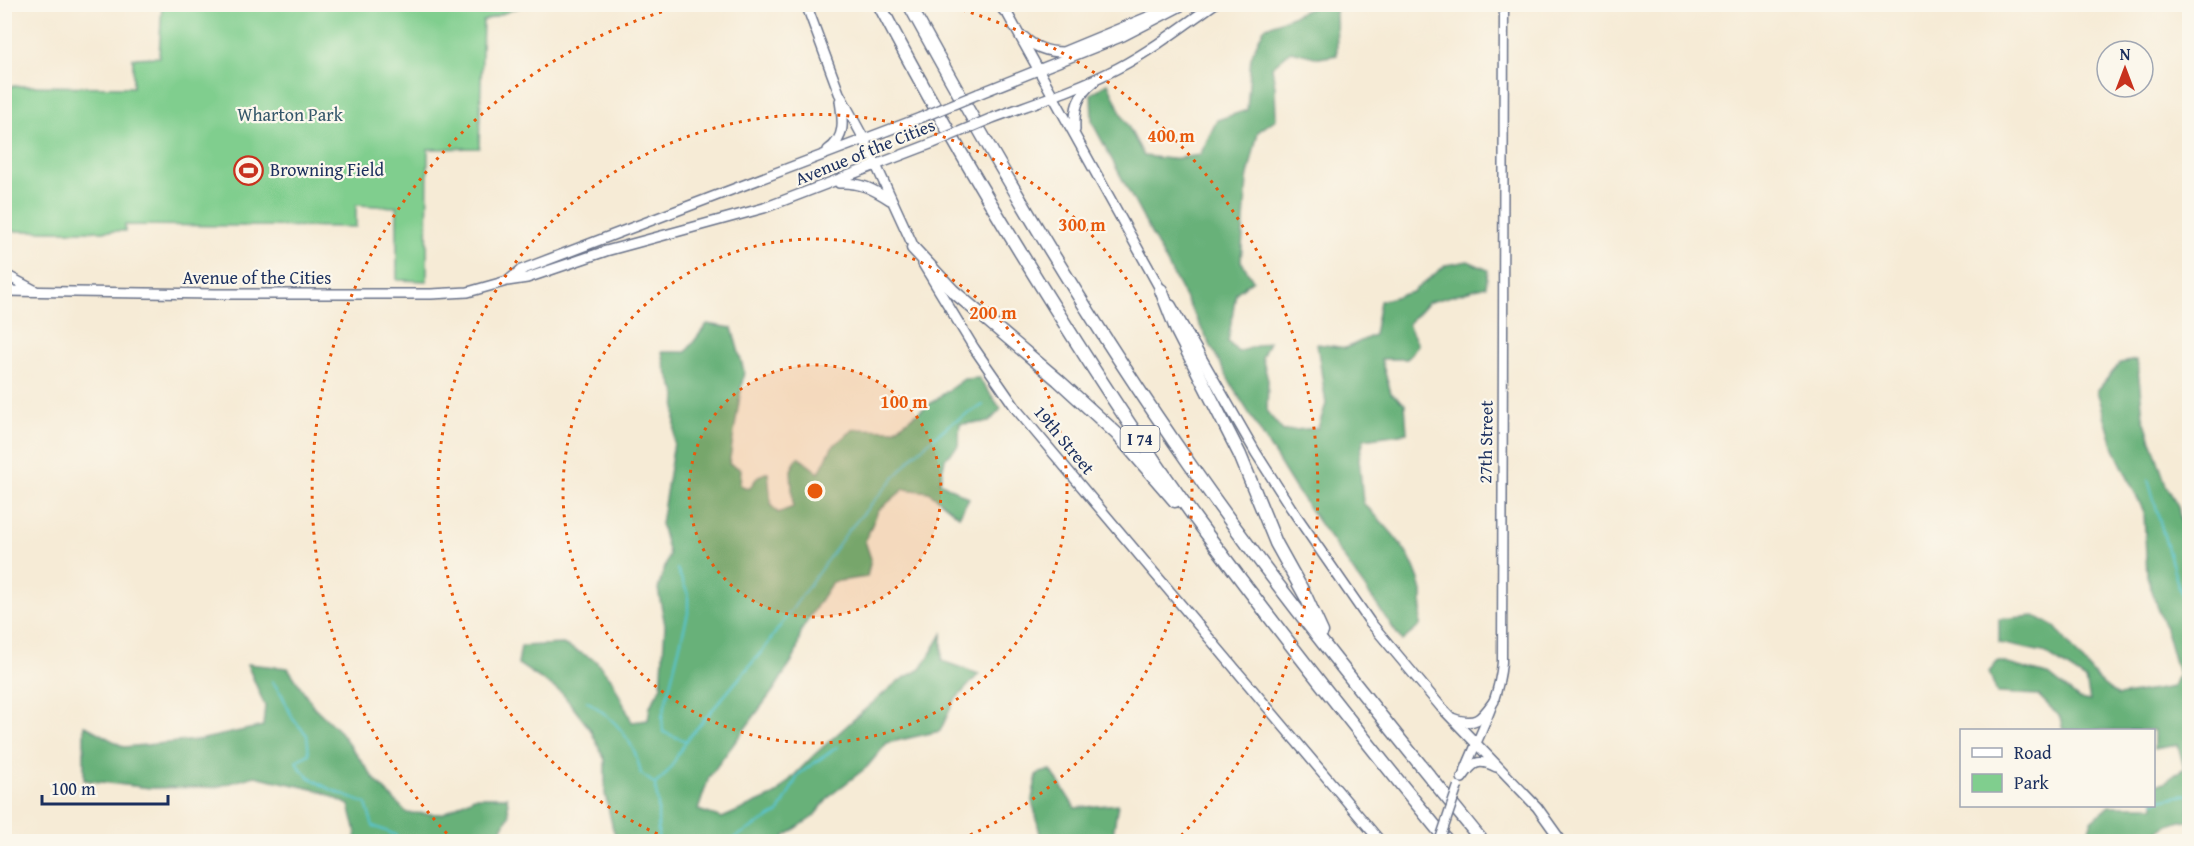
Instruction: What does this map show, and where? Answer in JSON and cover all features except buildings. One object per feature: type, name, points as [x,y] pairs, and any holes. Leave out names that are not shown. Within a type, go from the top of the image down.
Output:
[{"type":"highway","name":"I 74","points":[[879,4],[962,155],[1099,379],[1214,544],[1334,702],[1449,842]]},
{"type":"highway","name":"I 74","points":[[909,4],[1001,168],[1112,348],[1227,517],[1271,578],[1483,842]]},
{"type":"highway","points":[[913,248],[953,291],[1058,380],[1117,434],[1214,544]]},
{"type":"highway","points":[[1161,290],[1177,331],[1240,455],[1276,543],[1306,597],[1330,650]]},
{"type":"main road","name":"19th Street","points":[[806,4],[839,93],[864,139],[913,248],[974,348],[1017,410],[1381,842]]},
{"type":"main road","points":[[1012,23],[1031,44],[1051,52],[1063,52],[1179,4]]},
{"type":"main road","name":"Avenue of the Cities","points":[[507,281],[521,270],[921,118],[1123,36],[1185,4]]},
{"type":"main road","name":"Avenue of the Cities","points":[[4,291],[431,294],[468,292],[527,278],[599,253],[764,208],[831,184],[1106,73],[1150,50],[1214,4]]},
{"type":"main road","points":[[1002,6],[1075,132],[1161,290],[1256,453],[1297,517],[1380,635],[1450,717],[1537,807],[1559,837],[1569,842]]},
{"type":"main road","points":[[1075,132],[1074,112],[1077,101],[1088,87],[1106,73]]},
{"type":"main road","points":[[817,158],[834,146],[843,130],[839,93]]},
{"type":"main road","points":[[831,184],[862,184],[892,202]]},
{"type":"main road","points":[[4,274],[41,293]]},
{"type":"main road","points":[[1450,717],[1474,722],[1483,716],[1494,701]]},
{"type":"main road","points":[[1460,782],[1468,768],[1477,762],[1486,762],[1504,771]]},
{"type":"street","name":"27th Street","points":[[1438,842],[1475,743],[1494,701],[1501,675],[1504,4]]},
{"type":"green space","points":[[1320,4],[1334,5],[1336,8],[1337,55],[1319,58],[1291,51],[1272,67],[1276,119],[1258,132],[1247,180],[1241,261],[1253,280],[1236,293],[1228,342],[1238,352],[1269,342],[1262,357],[1268,380],[1267,412],[1283,431],[1318,428],[1326,404],[1317,344],[1346,348],[1374,335],[1380,301],[1412,292],[1446,265],[1468,261],[1488,270],[1486,286],[1427,303],[1408,324],[1418,345],[1407,359],[1381,359],[1391,393],[1405,404],[1407,433],[1364,439],[1359,458],[1363,503],[1400,543],[1419,579],[1422,592],[1420,626],[1402,641],[1295,488],[1231,384],[1092,122],[1091,94],[1108,83],[1144,156],[1171,159],[1200,155],[1217,120],[1247,110],[1251,56],[1264,28]]},
{"type":"green space","name":"Wharton Park","points":[[162,5],[525,5],[483,21],[479,148],[428,149],[427,281],[397,280],[397,207],[356,205],[356,227],[125,225],[125,231],[5,231],[5,86],[133,87],[133,58],[159,57]]},
{"type":"green space","points":[[707,324],[732,328],[744,371],[729,464],[741,469],[740,485],[749,489],[758,476],[768,472],[771,505],[778,513],[793,507],[791,470],[798,457],[819,473],[832,447],[854,429],[894,430],[964,379],[979,378],[1001,409],[989,422],[960,424],[958,446],[945,459],[940,482],[969,498],[959,516],[929,492],[904,489],[878,511],[865,541],[871,559],[867,577],[832,582],[802,629],[795,656],[775,688],[709,777],[698,810],[722,818],[775,795],[814,755],[862,712],[897,682],[922,668],[942,634],[942,661],[979,674],[954,701],[940,731],[887,743],[867,767],[831,795],[813,817],[785,836],[783,841],[618,841],[605,794],[605,760],[590,729],[562,693],[518,664],[521,646],[563,644],[595,660],[612,680],[632,722],[648,720],[650,706],[661,687],[665,625],[658,589],[669,554],[661,524],[674,443],[676,393],[665,367],[662,352],[686,352]]},
{"type":"green space","points":[[2137,360],[2143,416],[2166,485],[2178,506],[2185,544],[2189,547],[2189,820],[2165,827],[2143,841],[2085,841],[2092,821],[2108,807],[2155,807],[2155,784],[2165,782],[2184,768],[2178,745],[2155,749],[2155,729],[2063,729],[2060,717],[2038,695],[1997,693],[1989,672],[1998,661],[2050,676],[2079,699],[2090,701],[2086,680],[2043,652],[1999,643],[1999,619],[2035,616],[2055,627],[2099,681],[2118,696],[2173,687],[2178,674],[2147,576],[2144,512],[2114,449],[2097,391],[2120,363]]},
{"type":"green space","points":[[247,664],[288,668],[314,707],[340,732],[376,781],[407,813],[442,814],[474,797],[507,797],[509,815],[496,841],[354,841],[356,832],[349,805],[321,791],[255,776],[216,787],[150,788],[84,780],[84,725],[124,747],[199,740],[263,726],[265,706]]},
{"type":"green space","points":[[1051,770],[1075,808],[1118,804],[1112,841],[1039,841],[1041,838],[1032,799],[1037,774]]},
{"type":"waterway","points":[[658,842],[658,804],[655,784],[669,769],[686,741],[763,650],[848,531],[916,453],[950,424],[983,405]]},
{"type":"waterway","points":[[2148,479],[2178,585],[2190,617]]},
{"type":"waterway","points":[[677,569],[688,594],[688,613],[662,717],[663,732],[686,741]]},
{"type":"waterway","points":[[272,681],[282,695],[293,719],[307,735],[309,754],[296,761],[301,769],[326,787],[366,804],[373,826],[396,835],[398,842]]},
{"type":"waterway","points":[[587,701],[615,723],[629,741],[641,774],[655,784]]},
{"type":"waterway","points":[[727,842],[779,812],[799,774],[837,747]]},
{"type":"waterway","points":[[2155,801],[2190,794]]},
{"type":"place","name":"Browning Field","points":[[249,170]]}]
